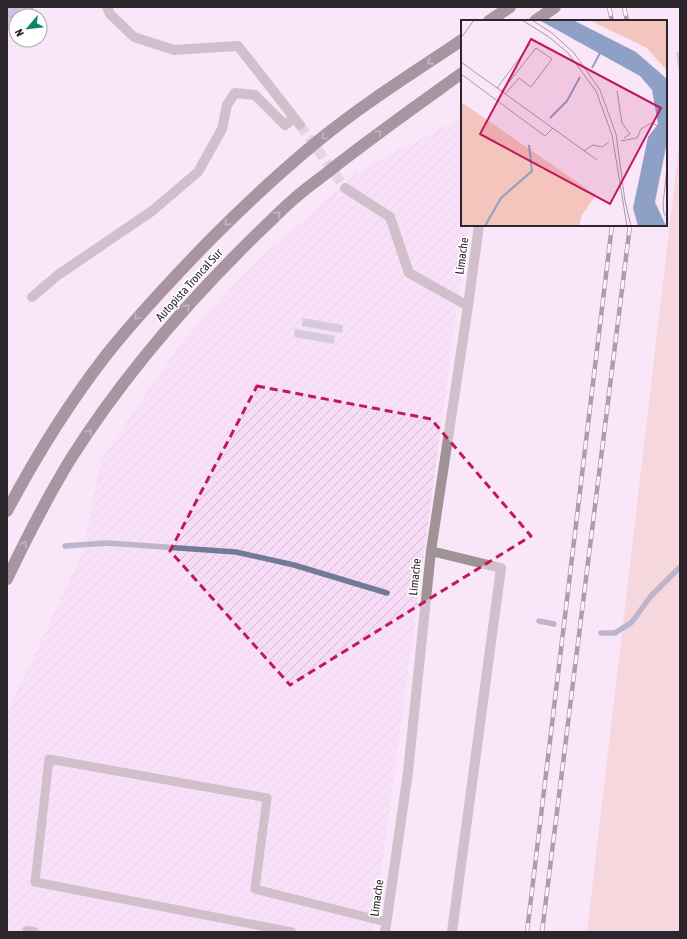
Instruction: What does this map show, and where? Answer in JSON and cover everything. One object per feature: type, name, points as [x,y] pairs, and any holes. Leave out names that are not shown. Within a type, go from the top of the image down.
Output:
[{"type":"highway","points":[[491,20],[510,7]]},
{"type":"highway","points":[[536,20],[555,7]]},
{"type":"highway","name":"Autopista Troncal Sur","points":[[7,511],[49,437],[77,395],[138,316],[172,278],[243,207],[318,141],[355,112],[461,41]]},
{"type":"highway","name":"Autopista Troncal Sur","points":[[7,579],[45,504],[70,460],[99,417],[161,336],[207,284],[296,197],[362,145],[461,75]]},
{"type":"street","points":[[32,297],[58,275],[152,211],[198,172],[222,130],[227,105],[235,93],[255,95],[285,125],[297,122],[238,46],[174,50],[134,37],[110,14],[107,7]]},
{"type":"street","points":[[344,188],[390,217],[409,273],[468,306]]},
{"type":"street","name":"Limache","points":[[386,927],[408,772],[431,552],[479,226]]},
{"type":"street","points":[[431,552],[501,568],[452,932]]},
{"type":"lane","points":[[292,932],[35,882],[49,759],[267,798],[255,889],[386,927]]},
{"type":"highlighted area","points":[[257,386],[431,419],[531,536],[290,685],[170,551]]},
{"type":"shaded area","points":[[461,118],[461,226],[468,226],[373,932],[7,932],[7,713],[83,552],[101,460],[182,341],[257,261],[356,173]]},
{"type":"shaded area","points":[[680,137],[680,932],[587,932]]},
{"type":"water","points":[[7,7],[35,7],[8,8],[7,31]]},
{"type":"building","points":[[680,51],[680,73],[679,73],[676,52]]},
{"type":"building","points":[[303,318],[343,325],[342,333],[302,326]]},
{"type":"building","points":[[295,329],[335,336],[334,344],[294,337]]},
{"type":"waterway","points":[[65,546],[107,543],[236,552],[294,565],[387,593]]},
{"type":"waterway","points":[[601,633],[615,633],[632,622],[651,596],[680,567]]},
{"type":"waterway","points":[[539,621],[554,624]]},
{"type":"tunnel","points":[[300,125],[345,188]]},
{"type":"railway","points":[[609,7],[612,20]]},
{"type":"railway","points":[[624,7],[627,20]]},
{"type":"railway","points":[[527,932],[612,226]]},
{"type":"railway","points":[[542,932],[630,226]]}]
